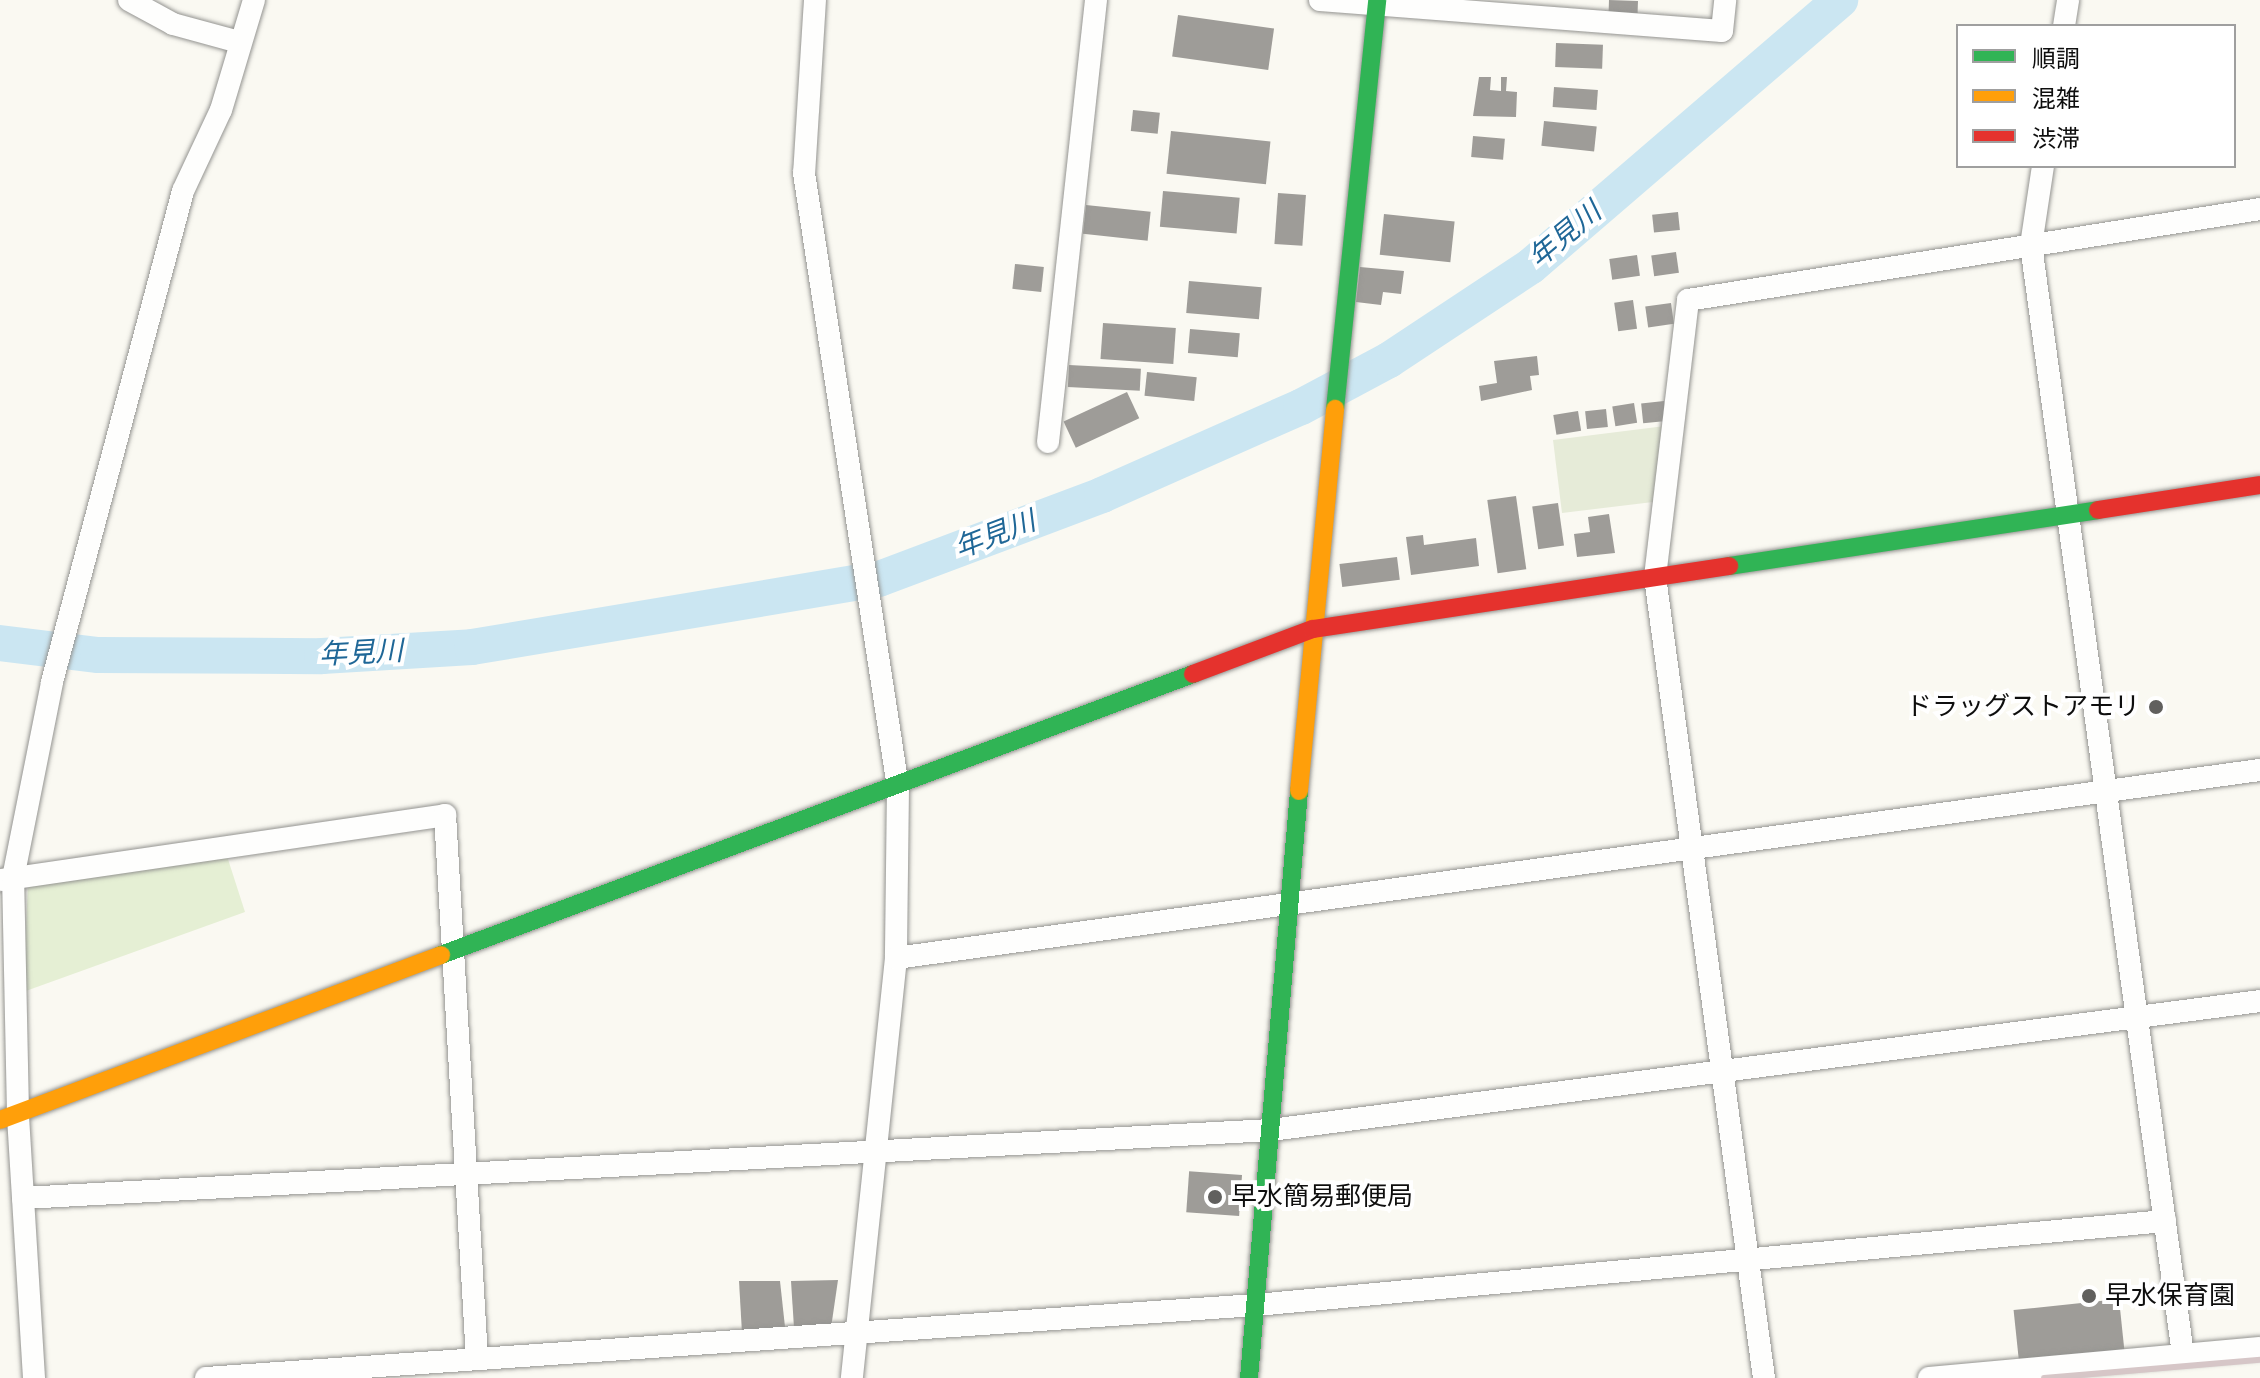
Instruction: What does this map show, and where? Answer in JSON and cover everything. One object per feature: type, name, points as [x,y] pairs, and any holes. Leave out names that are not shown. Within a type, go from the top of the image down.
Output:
[{"type":"street","points":[[129,0],[173,24],[239,42]]},
{"type":"street","points":[[34,1378],[23,1198],[9,1117],[7,879],[67,622],[183,191],[221,110],[254,0]]},
{"type":"street","points":[[815,0],[804,173],[898,787],[896,958],[852,1378]]},
{"type":"street","points":[[1048,442],[1096,0]]},
{"type":"street","points":[[1320,0],[1722,31],[1725,0]]},
{"type":"street","points":[[2064,24],[2068,0]]},
{"type":"street","points":[[1249,1378],[1313,629],[1346,330],[1376,3]]},
{"type":"street","points":[[2043,168],[2031,245],[2183,1355]]},
{"type":"street","points":[[1764,1378],[1695,845],[1655,577],[1688,300],[2260,209]]},
{"type":"street","points":[[9,1117],[898,787],[1313,629],[2260,485]]},
{"type":"street","points":[[896,958],[2107,788],[2260,770]]},
{"type":"street","points":[[7,879],[445,815],[477,1358]]},
{"type":"street","points":[[23,1198],[1271,1130],[2260,1001]]},
{"type":"street","points":[[206,1378],[1256,1305],[2165,1221]]},
{"type":"street","points":[[1929,1378],[2260,1348]]},
{"type":"green space","points":[[1665,426],[1653,502],[1562,513],[1553,440]]},
{"type":"green space","points":[[226,853],[245,912],[23,992],[28,884]]},
{"type":"building","points":[[1609,0],[1638,1],[1638,13],[1609,12]]},
{"type":"building","points":[[1178,15],[1274,28],[1268,70],[1172,57]]},
{"type":"building","points":[[1556,43],[1603,45],[1602,69],[1555,67]]},
{"type":"building","points":[[1479,77],[1491,77],[1490,90],[1501,91],[1501,77],[1507,77],[1506,91],[1517,92],[1516,117],[1473,116]]},
{"type":"building","points":[[1554,87],[1598,90],[1596,110],[1553,107]]},
{"type":"building","points":[[1133,110],[1160,113],[1158,134],[1131,131]]},
{"type":"building","points":[[1544,121],[1597,127],[1594,151],[1541,146]]},
{"type":"building","points":[[1171,131],[1270,141],[1266,184],[1167,174]]},
{"type":"building","points":[[1473,136],[1505,139],[1503,160],[1471,157]]},
{"type":"building","points":[[1163,191],[1240,198],[1237,234],[1160,227]]},
{"type":"building","points":[[1278,193],[1306,195],[1302,246],[1274,244]]},
{"type":"building","points":[[1086,205],[1151,212],[1148,241],[1083,234]]},
{"type":"building","points":[[1678,212],[1680,230],[1654,233],[1652,215]]},
{"type":"building","points":[[1384,214],[1455,221],[1450,262],[1380,255]]},
{"type":"building","points":[[1676,252],[1679,273],[1654,276],[1651,255]]},
{"type":"building","points":[[1637,255],[1640,276],[1612,280],[1609,259]]},
{"type":"building","points":[[1015,264],[1044,267],[1041,292],[1012,289]]},
{"type":"building","points":[[1360,267],[1404,271],[1401,294],[1383,292],[1381,305],[1356,302]]},
{"type":"building","points":[[1189,281],[1262,287],[1259,319],[1186,313]]},
{"type":"building","points":[[1633,300],[1637,329],[1618,331],[1614,303]]},
{"type":"building","points":[[1671,303],[1674,324],[1648,327],[1645,307]]},
{"type":"building","points":[[1103,323],[1176,328],[1173,364],[1100,359]]},
{"type":"building","points":[[1190,329],[1240,333],[1238,357],[1188,353]]},
{"type":"building","points":[[1537,356],[1539,375],[1530,376],[1532,390],[1481,401],[1479,386],[1497,383],[1494,361]]},
{"type":"building","points":[[1069,365],[1141,369],[1140,391],[1068,387]]},
{"type":"building","points":[[1147,372],[1197,377],[1194,401],[1144,396]]},
{"type":"building","points":[[1127,392],[1139,418],[1076,448],[1064,422]]},
{"type":"building","points":[[1664,401],[1666,421],[1643,423],[1641,403]]},
{"type":"building","points":[[1634,403],[1637,423],[1615,426],[1612,406]]},
{"type":"building","points":[[1606,409],[1608,427],[1587,429],[1585,411]]},
{"type":"building","points":[[1578,411],[1581,431],[1556,435],[1553,415]]},
{"type":"building","points":[[1516,496],[1526,569],[1498,573],[1487,500]]},
{"type":"building","points":[[1558,503],[1564,546],[1538,549],[1532,507]]},
{"type":"building","points":[[1609,514],[1615,553],[1577,557],[1574,534],[1590,532],[1588,517]]},
{"type":"building","points":[[1423,535],[1424,545],[1476,538],[1479,566],[1411,575],[1406,537]]},
{"type":"building","points":[[1397,557],[1400,580],[1342,587],[1339,564]]},
{"type":"building","name":"早水簡易郵便局","points":[[1189,1171],[1242,1175],[1239,1216],[1186,1212]]},
{"type":"building","points":[[838,1280],[831,1328],[794,1328],[791,1281]]},
{"type":"building","points":[[739,1281],[780,1281],[785,1327],[742,1333]]},
{"type":"building","points":[[2119,1299],[2124,1350],[2019,1361],[2014,1310]]},
{"type":"waterway","name":"年見川","points":[[0,643],[98,655],[322,656],[472,647],[879,579],[1102,495],[1301,407],[1389,360],[1531,266],[1840,0]]},
{"type":"railway","points":[[2044,1378],[2260,1360]]},
{"type":"traffic: fast","points":[[1335,409],[1377,0]]},
{"type":"traffic: fast","points":[[1729,566],[2098,510]]},
{"type":"traffic: fast","points":[[441,955],[1193,674]]},
{"type":"traffic: fast","points":[[1249,1378],[1299,791]]},
{"type":"traffic: slow","points":[[1299,791],[1335,409]]},
{"type":"traffic: slow","points":[[0,1120],[441,955]]},
{"type":"traffic: jam","points":[[2098,510],[2260,485]]},
{"type":"traffic: jam","points":[[1193,674],[1313,629],[1729,566]]},
{"type":"place","name":"ドラッグストアモリ","points":[[2156,707]]},
{"type":"place","name":"早水簡易郵便局","points":[[1215,1197]]},
{"type":"place","name":"早水保育園","points":[[2089,1296]]}]
